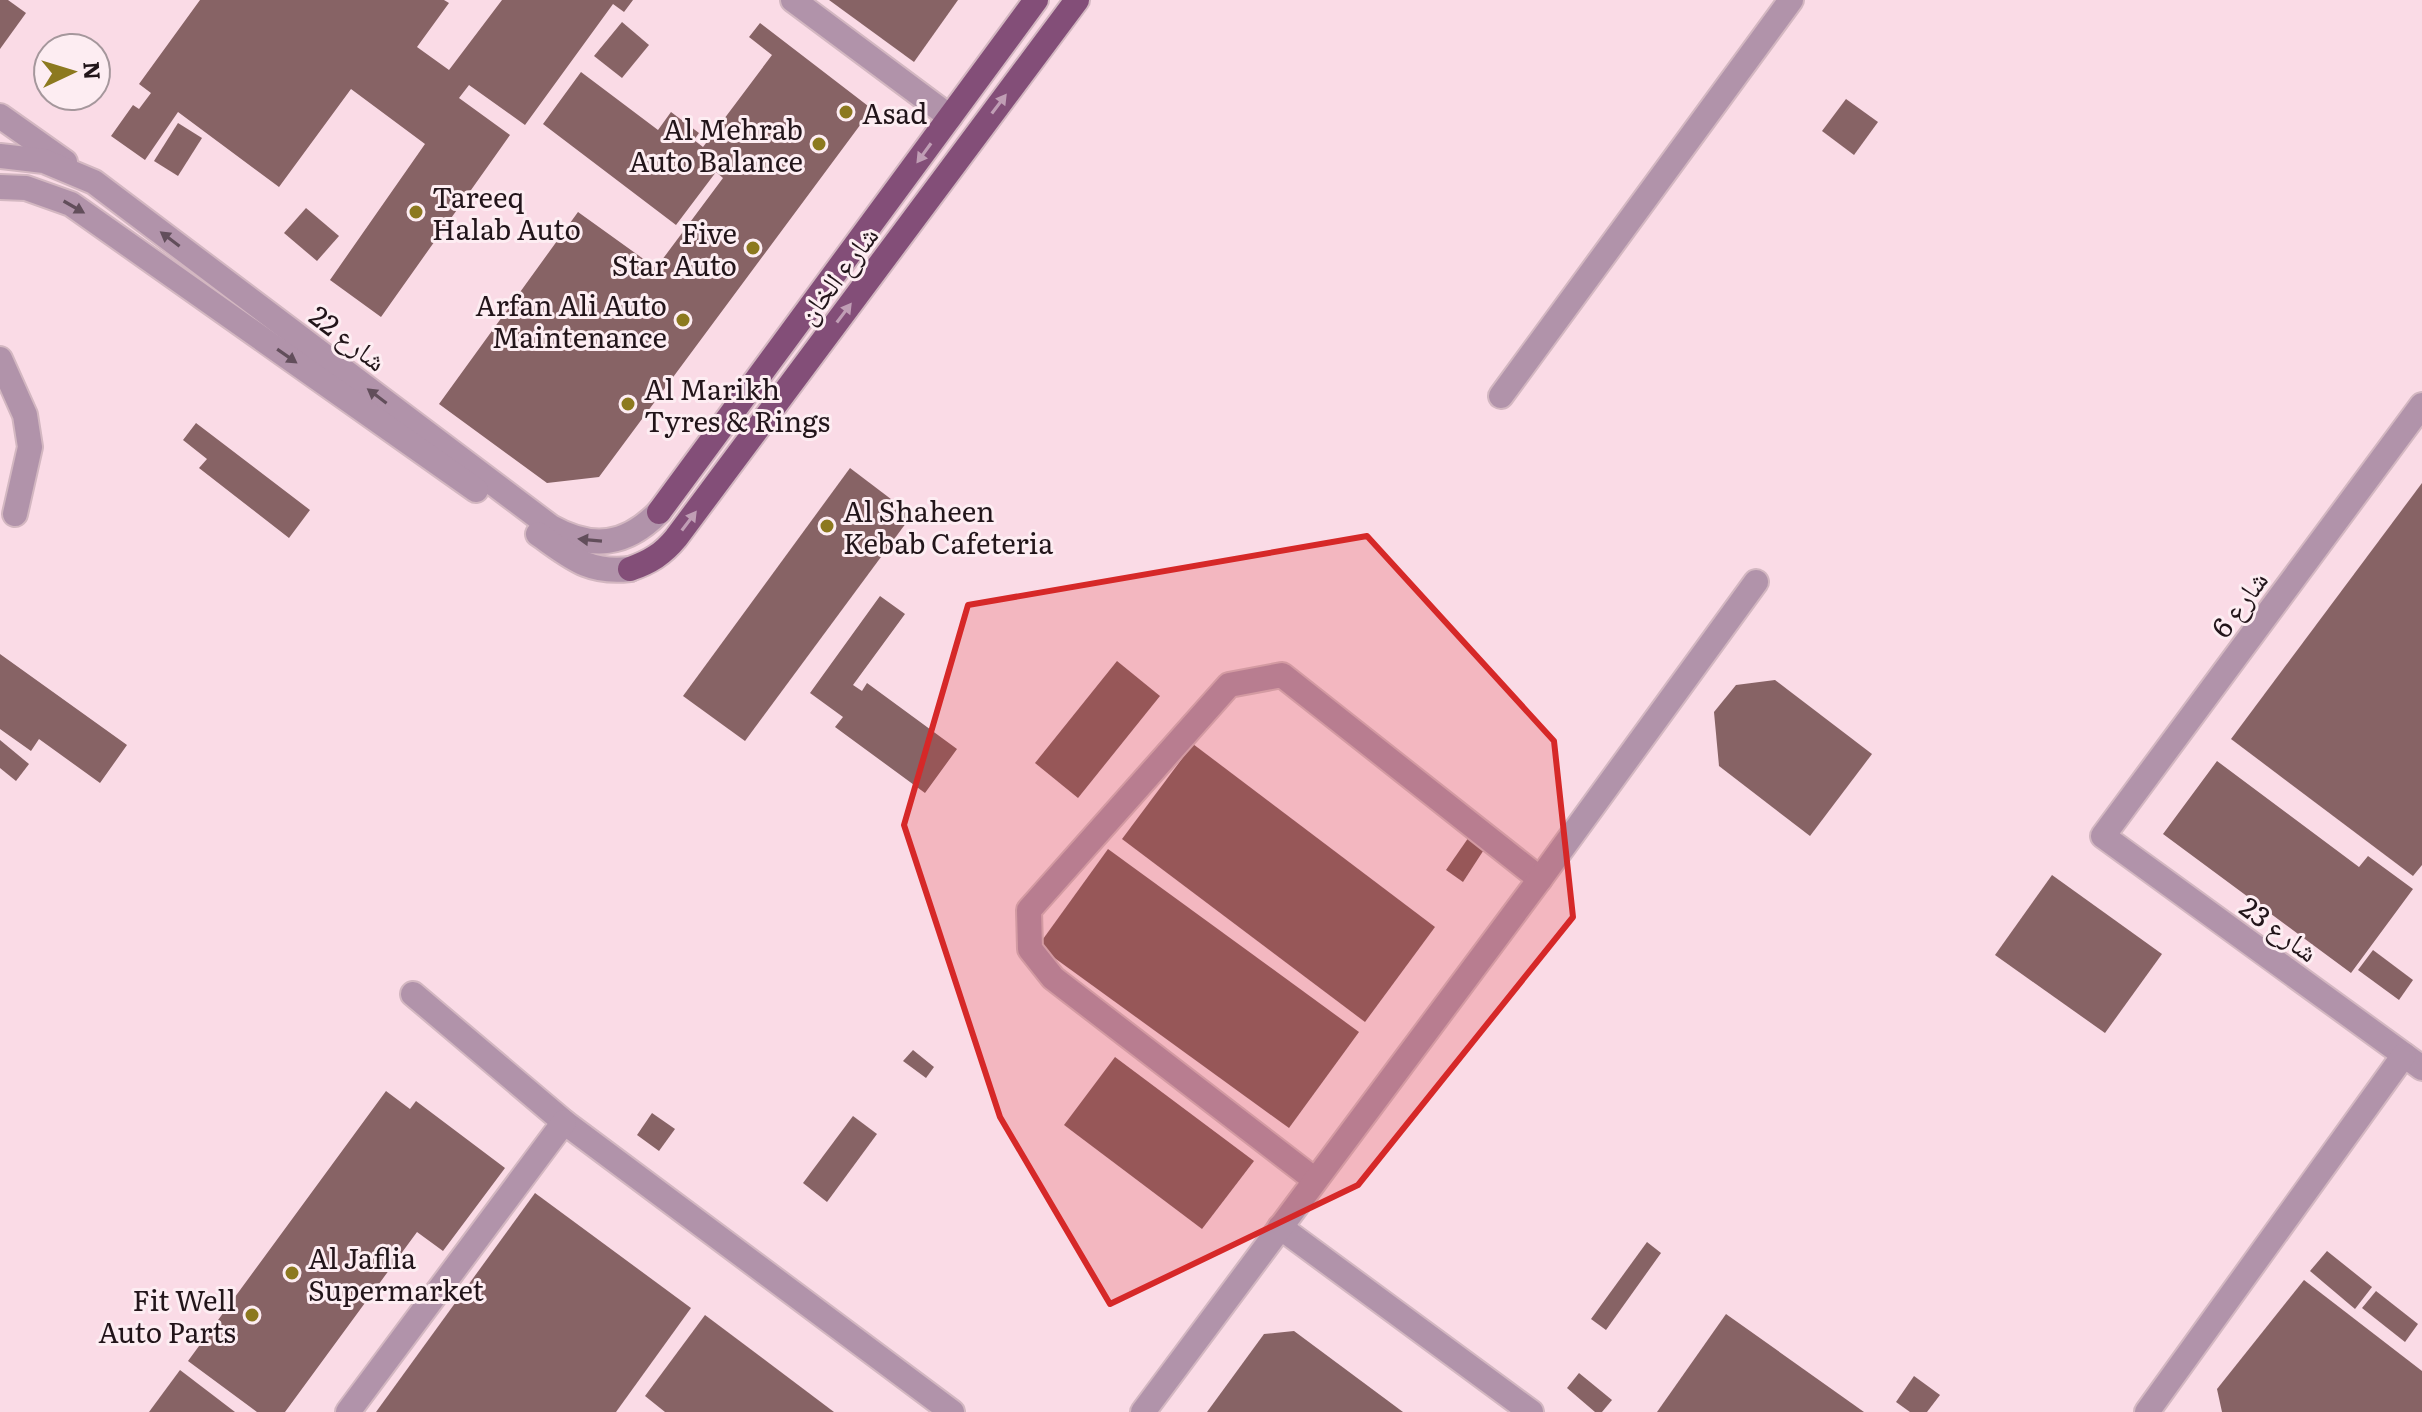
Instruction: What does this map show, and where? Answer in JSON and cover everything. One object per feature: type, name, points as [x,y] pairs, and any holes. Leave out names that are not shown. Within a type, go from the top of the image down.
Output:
[{"type":"main road","name":"شارع الخان","points":[[659,512],[1036,0]]},
{"type":"main road","name":"شارع الخان","points":[[630,569],[664,553],[676,538],[1077,0]]},
{"type":"street","points":[[793,0],[950,117]]},
{"type":"street","points":[[1501,396],[1791,0]]},
{"type":"street","points":[[0,116],[94,182]]},
{"type":"street","name":"شارع 22","points":[[0,156],[44,161],[94,182],[551,527],[582,541],[600,542],[633,534],[659,512]]},
{"type":"street","name":"شارع 22","points":[[0,187],[26,188],[71,204],[576,561],[611,571],[630,569]]},
{"type":"street","points":[[0,359],[25,415],[30,447],[15,514]]},
{"type":"street","name":"شارع 6","points":[[2103,836],[2422,405]]},
{"type":"street","points":[[1143,1412],[1540,879],[1756,582]]},
{"type":"street","points":[[1315,1180],[1053,978],[1030,949],[1029,910],[1229,685],[1282,675],[1540,879]]},
{"type":"street","name":"شارع 23","points":[[2103,836],[2413,1062]]},
{"type":"street","points":[[413,994],[564,1122],[952,1412]]},
{"type":"street","points":[[2147,1412],[2413,1062]]},
{"type":"street","points":[[348,1412],[564,1122]]},
{"type":"street","points":[[1280,1227],[1531,1412]]},
{"type":"highlighted area","points":[[1367,536],[1554,741],[1573,917],[1358,1185],[1110,1304],[1000,1117],[904,825],[968,605]]},
{"type":"building","points":[[0,0],[8,0],[26,13],[0,49]]},
{"type":"building","points":[[200,0],[444,0],[449,3],[417,47],[449,70],[502,0],[633,0],[624,12],[613,4],[525,125],[469,85],[459,98],[510,135],[381,317],[330,280],[425,144],[351,89],[279,187],[178,112],[145,160],[111,136],[133,105],[139,109],[151,93],[139,84]]},
{"type":"building","points":[[829,0],[958,0],[914,62]]},
{"type":"building","points":[[622,22],[649,45],[622,78],[594,56]]},
{"type":"building","points":[[760,23],[872,109],[599,477],[547,483],[439,404],[578,212],[656,268],[723,178],[716,172],[676,225],[543,124],[581,72],[658,130],[671,112],[699,133],[694,140],[703,147],[772,55],[749,37]]},
{"type":"building","points":[[1846,99],[1878,122],[1854,155],[1822,131]]},
{"type":"building","points":[[178,123],[202,138],[178,176],[154,161]]},
{"type":"building","points":[[306,208],[339,236],[317,261],[284,233]]},
{"type":"building","points":[[196,423],[310,510],[289,538],[199,468],[207,459],[183,440]]},
{"type":"building","points":[[850,468],[912,515],[745,741],[683,696]]},
{"type":"building","points":[[2422,483],[2422,865],[2413,876],[2231,739]]},
{"type":"building","points":[[880,596],[905,614],[853,685],[862,691],[867,683],[957,749],[925,793],[835,727],[843,717],[810,693]]},
{"type":"building","points":[[0,654],[127,745],[100,783],[39,739],[31,751],[0,729]]},
{"type":"building","points":[[1117,661],[1160,696],[1078,798],[1035,763]]},
{"type":"building","points":[[1775,680],[1872,754],[1810,836],[1719,766],[1714,712],[1736,685]]},
{"type":"building","points":[[0,740],[29,764],[16,781],[0,768]]},
{"type":"building","points":[[1193,744],[1435,927],[1365,1022],[1122,839]]},
{"type":"building","points":[[2217,761],[2359,867],[2368,856],[2413,889],[2351,973],[2163,834]]},
{"type":"building","points":[[1471,834],[1487,845],[1463,882],[1446,870]]},
{"type":"building","points":[[1108,849],[1359,1032],[1289,1128],[1038,946]]},
{"type":"building","points":[[2052,875],[2162,954],[2105,1033],[1995,955]]},
{"type":"building","points":[[2373,950],[2413,980],[2399,1000],[2358,970]]},
{"type":"building","points":[[913,1050],[934,1067],[926,1078],[903,1061]]},
{"type":"building","points":[[1115,1057],[1254,1161],[1202,1229],[1064,1125]]},
{"type":"building","points":[[386,1091],[410,1109],[416,1101],[505,1168],[443,1251],[417,1232],[285,1412],[257,1412],[188,1361]]},
{"type":"building","points":[[652,1113],[675,1129],[659,1151],[637,1135]]},
{"type":"building","points":[[853,1116],[877,1134],[827,1202],[803,1183]]},
{"type":"building","points":[[535,1193],[691,1308],[616,1412],[376,1412]]},
{"type":"building","points":[[1647,1242],[1661,1253],[1606,1330],[1591,1319]]},
{"type":"building","points":[[2327,1251],[2372,1287],[2355,1309],[2310,1271]]},
{"type":"building","points":[[2304,1280],[2422,1371],[2422,1412],[2222,1412],[2217,1389]]},
{"type":"building","points":[[2376,1291],[2418,1324],[2405,1342],[2362,1308]]},
{"type":"building","points":[[1726,1314],[1864,1412],[1657,1412]]},
{"type":"building","points":[[705,1315],[834,1412],[665,1412],[645,1396]]},
{"type":"building","points":[[1294,1331],[1403,1412],[1207,1412],[1264,1334]]},
{"type":"building","points":[[180,1370],[235,1412],[149,1412]]},
{"type":"building","points":[[1579,1373],[1612,1400],[1602,1412],[1595,1412],[1567,1388]]},
{"type":"building","points":[[1914,1376],[1940,1395],[1927,1412],[1910,1412],[1896,1402]]},
{"type":"place","name":"Asad","points":[[846,112]]},
{"type":"place","name":"Al Mehrab Auto Balance","points":[[819,144]]},
{"type":"place","name":"Tareeq Halab Auto","points":[[416,212]]},
{"type":"place","name":"Five Star Auto","points":[[753,248]]},
{"type":"place","name":"Arfan Ali Auto Maintenance","points":[[683,320]]},
{"type":"place","name":"Al Marikh Tyres & Rings","points":[[628,404]]},
{"type":"place","name":"Al Shaheen Kebab Cafeteria","points":[[827,526]]},
{"type":"place","name":"Al Jaflia Supermarket","points":[[292,1273]]},
{"type":"place","name":"Fit Well Auto Parts","points":[[252,1315]]}]
